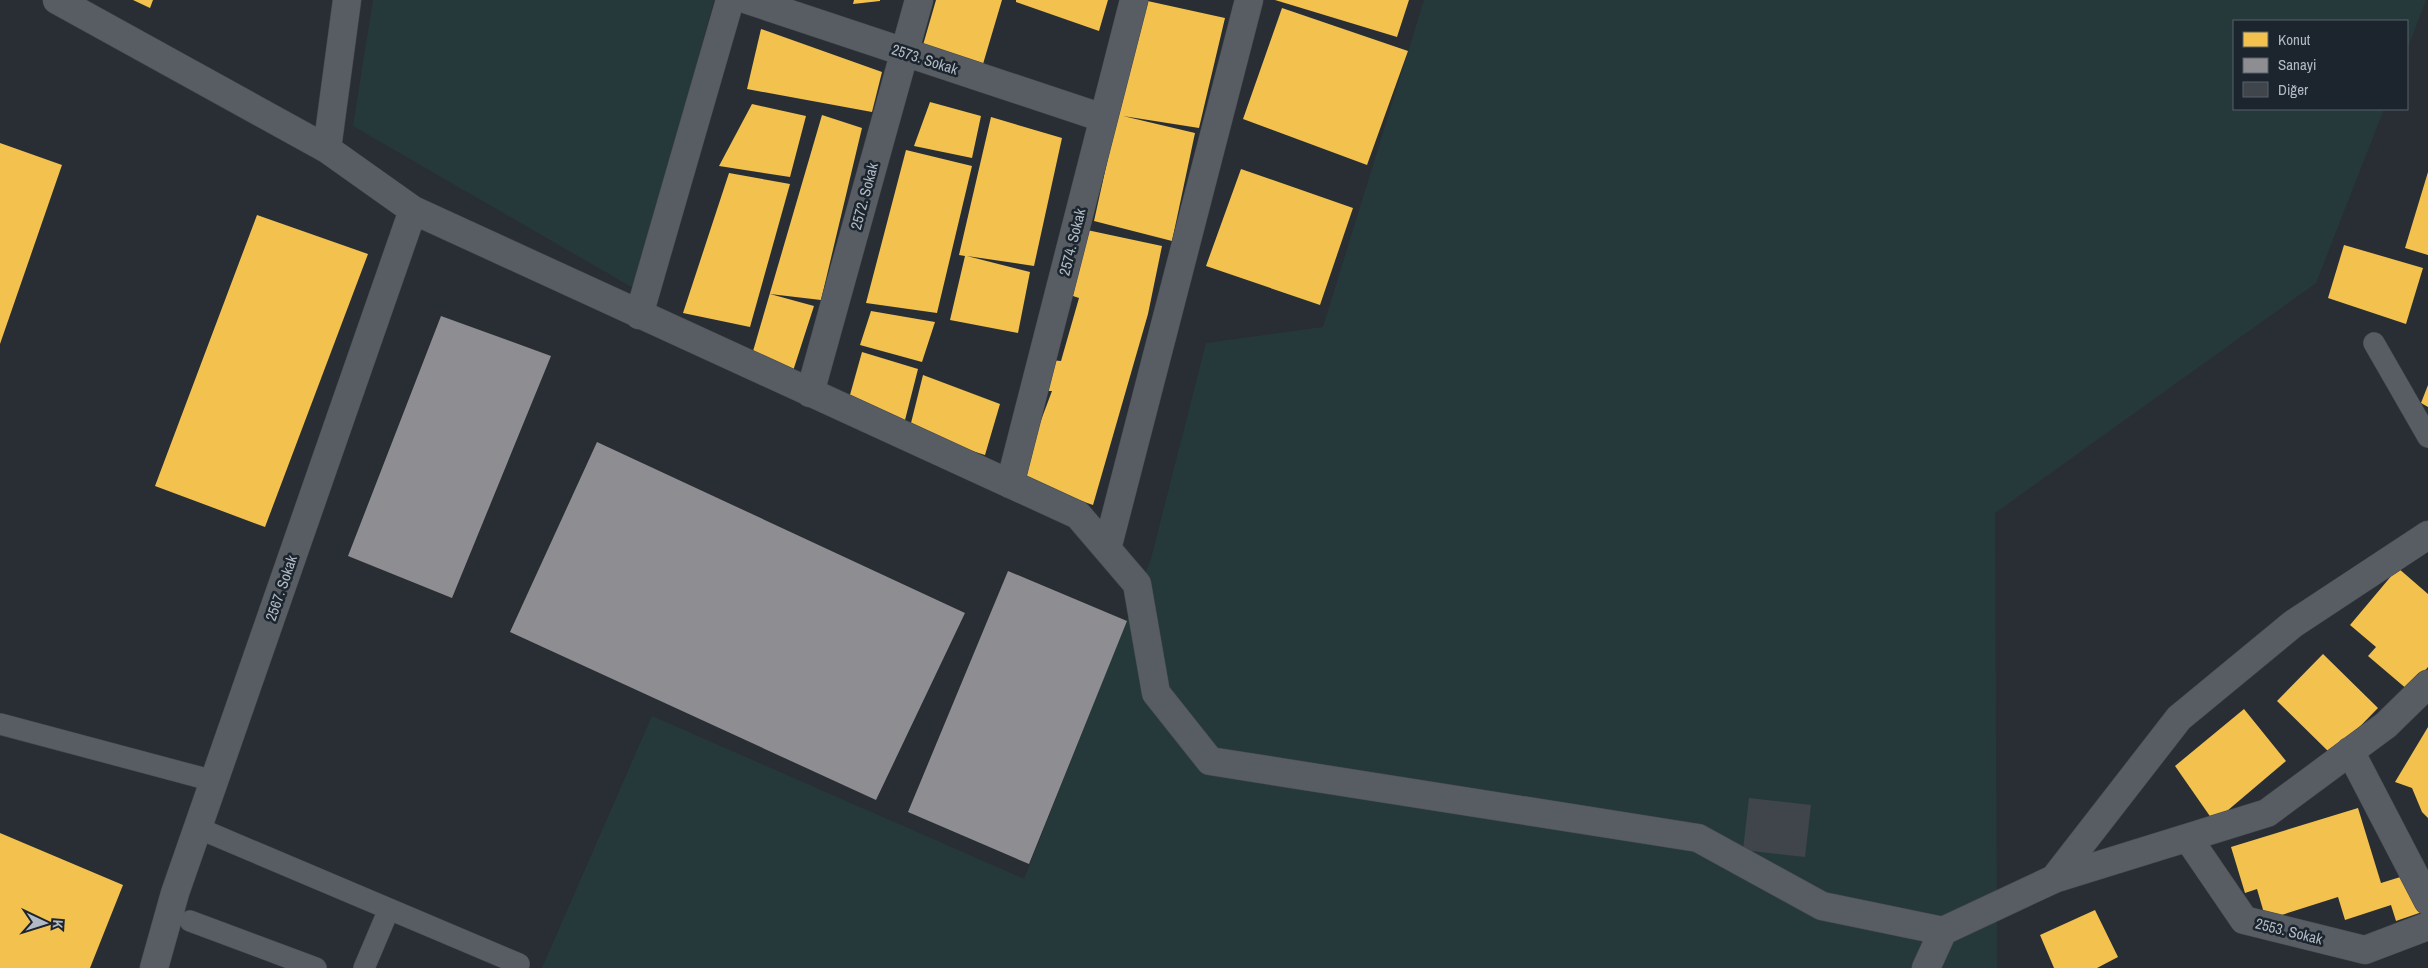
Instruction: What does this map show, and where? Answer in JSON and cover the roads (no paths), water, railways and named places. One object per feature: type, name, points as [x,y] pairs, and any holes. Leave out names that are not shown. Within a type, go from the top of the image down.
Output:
[{"type":"street","points":[[57,0],[327,149],[413,210],[1078,515],[1137,584],[1156,692],[1210,761],[1698,838],[1822,906],[1943,930],[2054,879],[2267,813],[2386,725],[2428,684]]},
{"type":"street","points":[[327,149],[347,0]]},
{"type":"street","points":[[639,314],[730,0]]},
{"type":"street","name":"2573. Sokak","points":[[748,0],[1104,118]]},
{"type":"street","name":"2572. Sokak","points":[[810,393],[919,0]]},
{"type":"street","name":"2574. Sokak","points":[[1010,484],[1134,0]]},
{"type":"street","points":[[1107,549],[1249,0]]},
{"type":"street","name":"2567. Sokak","points":[[154,968],[175,893],[413,210]]},
{"type":"street","points":[[2054,879],[2179,718],[2292,624],[2428,535]]},
{"type":"street","points":[[2350,752],[2428,900]]},
{"type":"street","name":"2553. Sokak","points":[[2188,838],[2244,920],[2365,950],[2427,932]]},
{"type":"street","points":[[1926,968],[1943,930]]},
{"type":"lane","points":[[2374,343],[2428,437]]},
{"type":"lane","points":[[0,724],[214,781]]},
{"type":"lane","points":[[198,828],[519,964]]},
{"type":"lane","points":[[364,968],[389,909]]},
{"type":"lane","points":[[190,921],[316,968]]}]
